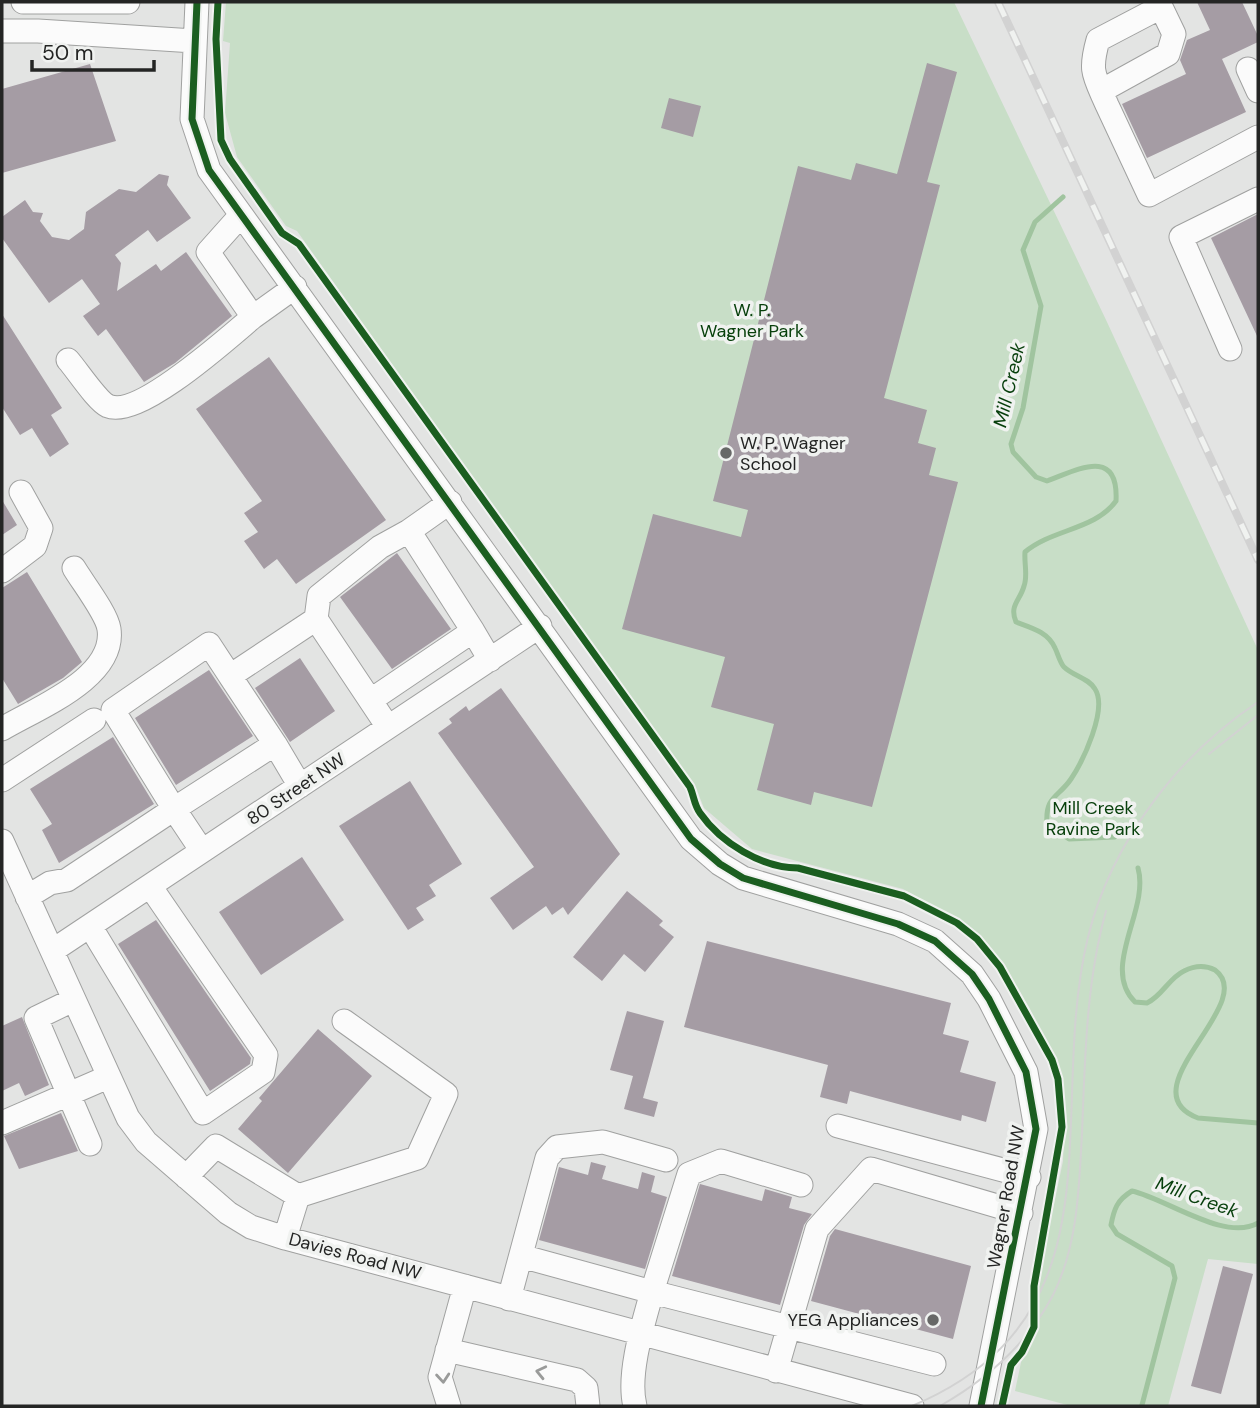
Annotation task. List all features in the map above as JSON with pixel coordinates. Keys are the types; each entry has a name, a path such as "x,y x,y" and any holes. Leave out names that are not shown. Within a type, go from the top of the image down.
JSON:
{"street":[{"path":"128,2 23,2 13,31 194,41"},
{"name":"Wagner Road NW","path":"197,2 192,102 196,137 209,170 540,626 682,828 709,856 730,871 770,889 918,932 954,956 972,975 1003,1025 1026,1072 1036,1129 981,1406"},
{"path":"1248,69 1258,91"},
{"path":"1101,91 1149,195 1258,137"},
{"path":"1230,349 1181,237 1258,199"},
{"path":"241,215 208,252 253,317"},
{"path":"68,360 106,405 120,408 146,398 295,287"},
{"path":"2,571 35,546 41,528 22,492"},
{"path":"388,727 316,619 319,596 380,547 409,531 450,502"},
{"path":"409,531 490,660"},
{"path":"2,729 90,677 109,651 109,626 74,568"},
{"path":"230,676 316,619"},
{"name":"80 Street NW","path":"52,951 540,626"},
{"path":"371,700 473,631"},
{"path":"202,851 113,710 209,644 300,786"},
{"path":"2,780 94,720"},
{"path":"27,897 50,883 67,880 275,744"},
{"name":"Davies Road NW","path":"2,841 107,1077 135,1129 186,1177 240,1221 285,1238 912,1406"},
{"path":"90,926 203,1113 263,1072 266,1055 150,886"},
{"path":"73,1000 36,1018 90,1144"},
{"path":"186,1177 216,1146 298,1196 417,1158 446,1094 344,1021"},
{"path":"2,1123 107,1077"},
{"path":"838,1126 1028,1177"},
{"path":"509,1299 547,1158 557,1147 603,1142 666,1160"},
{"path":"635,1406 632,1392 639,1335 689,1174 721,1161 801,1185"},
{"path":"962,1196 970,1161"},
{"path":"776,1371 817,1229 871,1169 1021,1213"},
{"path":"285,1238 298,1196"},
{"path":"521,1256 934,1364"},
{"path":"449,1406 440,1377 465,1286"},
{"path":"447,1350 577,1380 586,1388 588,1406"}],"green space":[{"name":"W. P. Wagner Park","path":"226,2 954,2 1107,322 1258,650 1258,1264 1208,1259 1168,1406 1071,1406 1015,1391 1063,1161 1065,1104 1056,1064 1029,1007 989,947 953,917 903,889 752,849 704,808 698,793 297,231 286,226 237,157 225,113 230,43 223,41"}],"building":[{"path":"1197,2 1242,2 1258,36 1258,42 1222,59 1246,112 1147,158 1122,104 1186,74 1180,60 1187,40 1210,30"},
{"path":"927,63 957,72 927,182 940,185 884,398 927,410 918,443 936,448 929,475 958,482 872,807 814,792 811,805 757,790 774,724 711,707 725,657 622,629 653,514 741,537 748,510 713,501 798,166 851,180 856,163 897,174"},
{"path":"90,64 116,141 2,173 2,89"},
{"path":"669,98 701,106 693,137 661,128"},
{"path":"159,174 169,176 167,185 191,218 157,242 148,230 115,255 121,263 117,291 156,264 161,271 186,252 232,316 175,363 144,382 106,329 98,336 83,316 100,304 82,279 49,303 2,238 2,217 25,200 33,212 43,213 40,221 52,237 69,240 84,229 86,212 119,189 136,192"},
{"path":"1258,214 1258,338 1211,238"},
{"path":"2,314 62,408 51,415 69,444 50,457 32,428 20,435 2,407"},
{"path":"269,357 386,520 296,584 277,559 264,569 244,541 258,532 244,513 262,501 196,409"},
{"path":"2,500 17,525 2,535"},
{"path":"397,553 451,629 392,669 340,597"},
{"path":"27,572 82,662 63,678 18,704 2,678 2,588"},
{"path":"300,658 335,711 290,742 255,688"},
{"path":"209,670 253,736 176,785 135,718"},
{"path":"501,688 620,854 568,915 563,907 552,915 546,906 513,930 490,898 534,867 438,733 452,723 449,719 466,706 469,711"},
{"path":"113,737 154,804 59,863 42,830 52,824 30,789"},
{"path":"410,781 462,864 429,885 436,896 416,908 424,920 408,930 339,826"},
{"path":"302,857 344,920 261,975 219,912"},
{"path":"627,891 663,921 659,925 674,937 645,972 624,954 602,981 573,957"},
{"path":"156,920 251,1058 250,1064 210,1091 118,944"},
{"path":"707,941 951,1003 943,1034 969,1041 960,1072 996,1082 986,1122 962,1115 961,1121 850,1091 847,1104 820,1097 828,1065 684,1027"},
{"path":"627,1011 664,1021 643,1098 658,1102 654,1117 624,1109 633,1076 610,1070"},
{"path":"22,1017 49,1085 25,1096 19,1083 2,1091 2,1026"},
{"path":"318,1029 372,1076 288,1173 238,1129 262,1101 259,1098"},
{"path":"61,1113 78,1151 19,1169 4,1136"},
{"path":"591,1162 606,1166 602,1179 638,1189 642,1172 655,1176 651,1192 667,1197 645,1269 539,1240 559,1167 588,1175"},
{"path":"700,1184 762,1201 765,1189 792,1197 789,1208 812,1214 804,1225 780,1305 672,1276"},
{"path":"835,1229 971,1266 953,1339 811,1301 830,1236"},
{"path":"1223,1266 1253,1274 1221,1394 1191,1386"}],"waterway":[{"name":"Mill Creek","path":"1063,197 1035,222 1023,250 1041,306 1023,408 1011,444 1013,452 1036,477 1047,481 1082,468 1103,467 1110,473 1115,484 1116,501 1097,518 1048,538 1025,552 1025,582 1014,616 1016,622 1039,631 1048,638 1064,667 1092,685 1098,698 1096,722 1087,748 1071,779 1050,802 1047,824 1069,839 1115,837"},
{"name":"Mill Creek","path":"1138,868 1138,902 1122,972 1126,988 1135,1002 1147,1003 1179,974 1196,967 1215,970 1224,985 1221,1003 1183,1068 1176,1088 1180,1105 1198,1118 1258,1123"},
{"name":"Mill Creek","path":"1142,1405 1175,1278 1172,1266 1117,1234 1111,1225 1117,1205 1132,1191 1213,1223 1229,1227 1245,1227 1258,1223"}],"tram line":[{"path":"912,1406 980,1367 1025,1319 1051,1264 1065,1204 1077,1004 1088,937 1099,902 1131,835 1175,775 1229,723 1258,702"},
{"path":"1209,754 1258,715"},
{"path":"940,1406 989,1372 1031,1329 1053,1295 1068,1256 1076,1216 1080,1174 1090,993 1106,911"}],"railway":[{"path":"998,2 1258,560"}],"cycle path":[{"path":"197,2 192,119 209,170 691,839 720,864 743,878 898,924 935,941 972,974 989,999 1026,1072 1036,1129 981,1406"},
{"path":"218,2 216,39 221,140 230,159 282,233 299,244 690,787 700,813 731,844 757,859 904,896 957,923 977,939 1000,967 1052,1060 1058,1079 1062,1127 1034,1286 1034,1327 1022,1352 1011,1365 1002,1406"}],"place":[{"name":"W. P. Wagner School","path":"726,453"},
{"name":"YEG Appliances","path":"933,1320"}],"park label":[{"name":"Mill Creek Ravine Park","path":"1093,818"}]}
